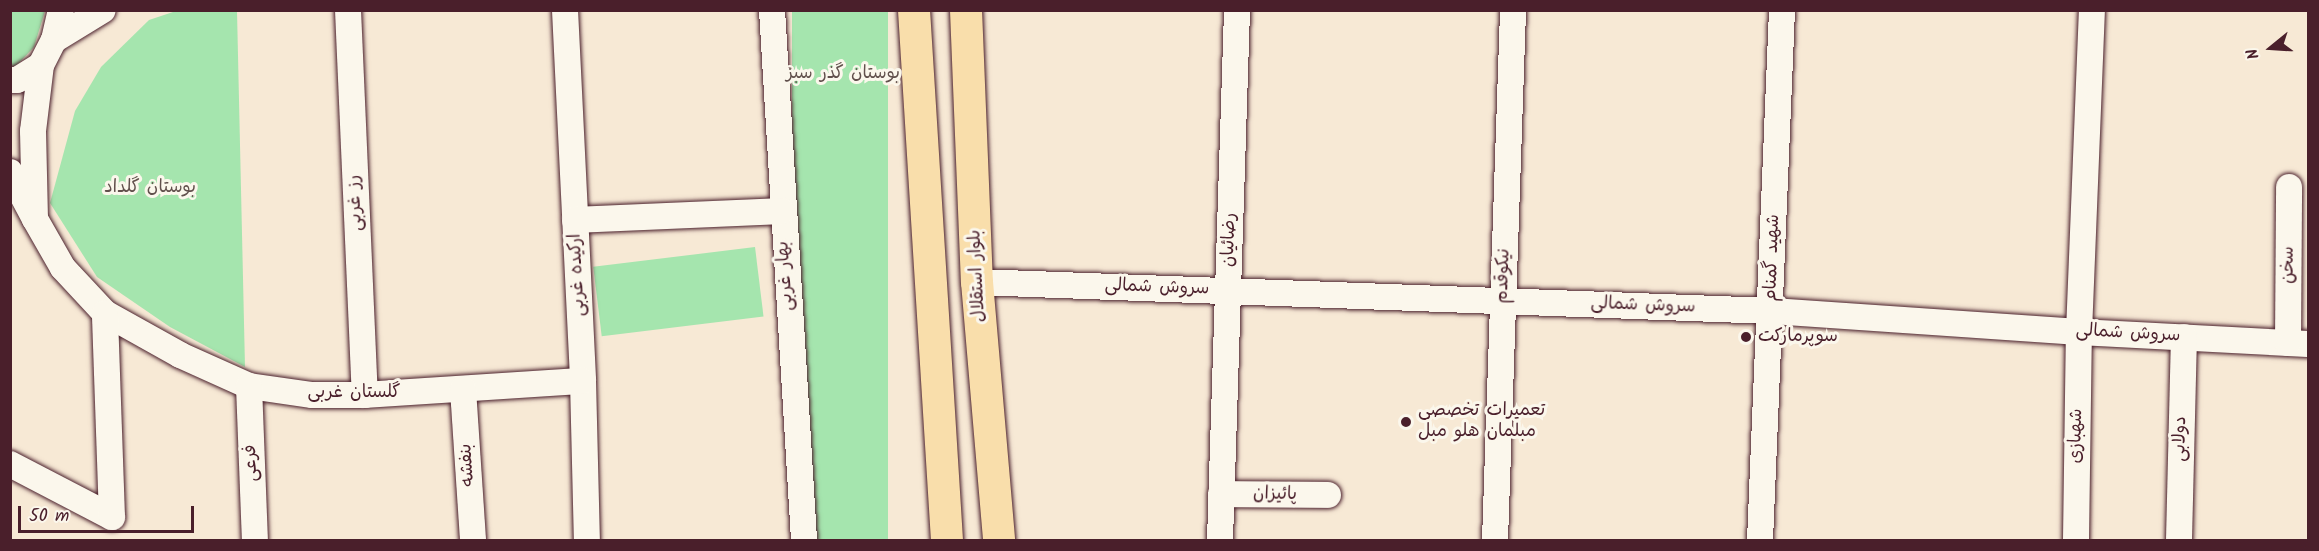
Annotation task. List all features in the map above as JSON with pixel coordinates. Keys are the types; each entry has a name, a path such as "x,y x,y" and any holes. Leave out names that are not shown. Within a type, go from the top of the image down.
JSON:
{"main road":[{"path":"914,10 947,540"},
{"name":"بلوار استقلال","path":"966,10 977,282 999,540"}],"street":[{"path":"34,219 33,131 41,65 54,40 61,10"},
{"path":"54,40 103,10"},
{"name":"رز غربی","path":"348,10 365,395"},
{"name":"ارکیده غربی","path":"565,10 583,381 587,540"},
{"name":"بهار غربی","path":"772,10 782,211 804,540"},
{"name":"رضائیان","path":"1220,540 1237,10"},
{"name":"نیکوقدم","path":"1495,540 1513,10"},
{"name":"شهید گمنام","path":"1760,540 1772,311 1782,10"},
{"name":"شهبازی","path":"2076,540 2079,332 2092,10"},
{"path":"10,80 16,80 41,65"},
{"name":"گلستان غربی","path":"10,172 63,268 105,313 180,355 249,386 312,395 365,395 583,381"},
{"name":"سخن","path":"2289,186 2298,343"},
{"path":"575,220 782,211"},
{"name":"سروش شمالی","path":"977,282 1772,311 2079,332 2298,343"},
{"path":"10,464 112,517 105,313"},
{"name":"دولابی","path":"2179,540 2184,337"},
{"name":"فرعی","path":"249,386 255,540"},
{"name":"بنفشه","path":"463,389 473,540"},
{"name":"پائیزان","path":"1221,494 1328,495"}],"green space":[{"path":"11,11 45,11 34,47 16,66 11,67"},
{"name":"بوستان گلداد","path":"176,11 237,11 245,367 170,327 97,277 50,203 75,111 101,67 149,20"},
{"name":"بوستان گذر سبز","path":"792,11 888,11 888,540 792,540"},
{"path":"755,247 764,316 602,336 593,267"}],"place":[{"name":"سوپرمارکت","path":"1746,337"},
{"name":"تعمیرات تخصصی مبلمان هلو مبل","path":"1406,422"}]}
